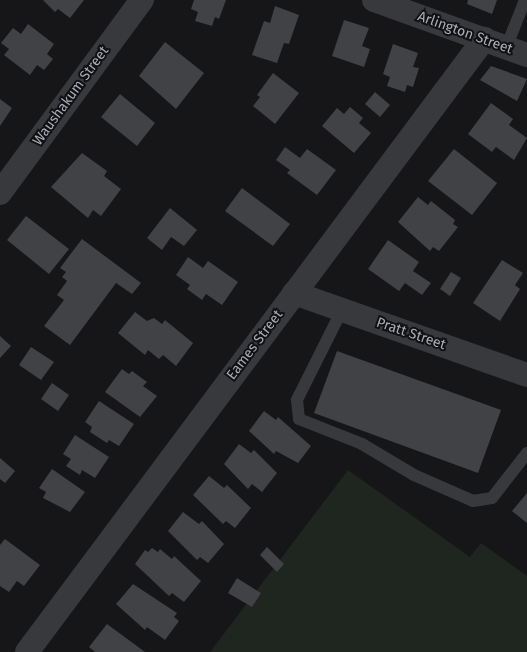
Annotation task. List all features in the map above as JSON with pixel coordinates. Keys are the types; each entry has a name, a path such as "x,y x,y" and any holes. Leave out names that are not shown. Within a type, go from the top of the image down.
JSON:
{"street":[{"name":"Waushakum Street","path":"0,193 142,0"},
{"name":"Arlington Street","path":"374,0 517,51"},
{"name":"Eames Street","path":"27,652 484,39"},
{"name":"Pratt Street","path":"294,293 527,375"}],"lane":[{"path":"517,51 524,0"},
{"path":"342,310 297,400 299,419 362,444 414,475 473,501 492,498 527,453"}],"shaded area":[{"path":"348,470 470,557 481,543 527,576 527,652 210,652"}],"building":[{"path":"43,0 84,0 70,18 58,9 55,12"},
{"path":"194,0 226,0 219,19 215,17 212,26 195,21 198,12 191,9"},
{"path":"468,0 497,0 492,14 467,4"},
{"path":"275,6 299,15 289,44 284,43 277,63 252,55 264,21 270,23"},
{"path":"344,20 369,28 362,46 370,49 364,67 332,56"},
{"path":"28,24 54,44 47,54 53,59 44,70 37,65 30,75 4,55 9,49 1,43 13,28 21,34"},
{"path":"165,42 204,73 176,109 139,76"},
{"path":"393,44 418,53 413,67 419,68 413,87 407,85 405,92 387,86 390,77 383,74"},
{"path":"491,66 527,79 517,101 480,80"},
{"path":"273,73 299,93 275,124 253,106 260,97 257,95"},
{"path":"375,92 390,105 380,117 365,104"},
{"path":"120,94 155,123 137,146 101,117"},
{"path":"0,99 12,108 0,126"},
{"path":"491,103 513,119 509,125 527,138 514,160 496,147 492,152 468,134"},
{"path":"350,107 363,118 359,123 371,133 354,153 322,126 337,108 344,114"},
{"path":"285,147 300,158 307,149 336,170 317,195 287,173 290,170 276,160"},
{"path":"454,149 497,183 472,215 428,181"},
{"path":"82,153 107,171 104,176 121,189 101,216 93,210 88,218 51,187"},
{"path":"242,188 290,224 273,246 225,211"},
{"path":"418,197 428,205 431,201 455,220 453,224 458,227 439,251 433,247 430,251 398,222"},
{"path":"170,208 197,230 184,246 171,237 162,250 147,238"},
{"path":"26,216 69,249 49,274 7,240"},
{"path":"82,239 141,283 132,294 116,283 70,345 44,326 64,300 57,295 67,281 62,277 66,272 60,268"},
{"path":"388,240 419,262 413,271 431,283 422,295 405,283 399,291 368,269"},
{"path":"188,257 203,268 208,261 238,282 222,305 206,294 202,300 187,289 190,285 176,275"},
{"path":"502,260 523,273 515,285 520,289 500,321 473,303"},
{"path":"451,272 461,278 450,296 440,289"},
{"path":"135,312 147,321 154,318 162,324 165,320 193,343 176,366 163,355 159,359 148,350 145,355 118,333"},
{"path":"0,336 11,346 0,358"},
{"path":"31,347 54,362 41,380 19,365"},
{"path":"337,351 501,410 478,473 314,413"},
{"path":"122,369 129,374 132,371 147,382 143,386 157,396 140,417 105,392"},
{"path":"52,383 69,395 58,411 41,399"},
{"path":"99,401 134,424 119,446 109,440 107,443 90,432 92,427 85,422"},
{"path":"264,411 276,420 278,417 311,446 298,463 276,451 274,454 249,431"},
{"path":"75,435 109,457 95,478 82,470 80,475 66,466 71,459 63,454"},
{"path":"239,444 251,453 254,450 277,473 262,492 252,484 248,489 224,464"},
{"path":"0,458 15,471 5,483 0,479"},
{"path":"52,469 85,492 70,512 43,498 46,492 39,488"},
{"path":"209,476 224,488 227,485 251,508 235,528 226,521 223,524 193,495"},
{"path":"527,493 527,523 512,511"},
{"path":"183,512 199,524 202,521 224,544 208,563 200,557 197,560 168,531"},
{"path":"5,539 40,565 24,586 17,581 9,592 0,586 0,545"},
{"path":"267,547 284,564 277,572 260,555"},
{"path":"152,548 158,552 160,549 172,559 174,556 201,581 184,602 172,593 169,596 135,564 145,550 148,552"},
{"path":"237,578 261,593 252,607 228,593"},
{"path":"133,584 177,613 174,617 179,621 165,640 147,627 145,630 116,604"},
{"path":"107,624 145,652 95,652 89,647"}]}
